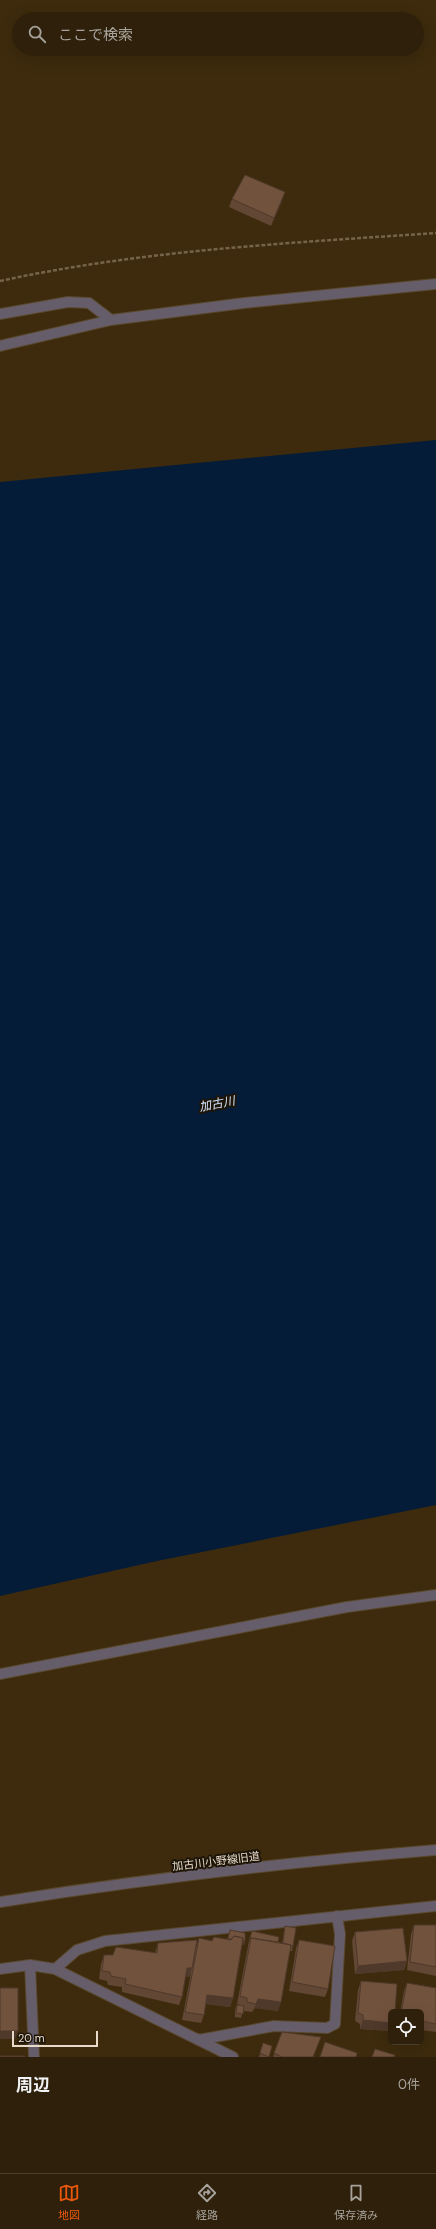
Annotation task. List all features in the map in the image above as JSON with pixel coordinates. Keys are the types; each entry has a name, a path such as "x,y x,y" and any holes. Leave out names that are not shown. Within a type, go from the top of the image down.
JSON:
{"street":[{"path":"0,346 111,320 244,303 436,284"},
{"path":"0,314 75,302 89,304 111,320"},
{"path":"0,1674 347,1607 436,1595"},
{"name":"加古川小野線旧道","path":"0,1902 66,1892 348,1857 436,1850"},
{"path":"55,1969 77,1950 105,1941 436,1906"},
{"path":"198,2040 254,2028 274,2026 327,2028 335,2024 340,1934 337,1916"},
{"path":"30,1965 34,2057"},
{"path":"0,1969 30,1965 55,1969 233,2057"}],"path":[{"path":"0,281 34,274 216,248 436,233"}],"water":[{"name":"加古川","path":"436,440 436,1505 157,1561 0,1596 0,482"}],"building":[{"path":"245,175 285,192 274,218 232,199"},
{"path":"414,1925 436,1925 436,1967 410,1962"},
{"path":"285,1926 296,1928 293,1946 283,1943"},
{"path":"403,1928 407,1961 358,1966 355,1932"},
{"path":"230,1930 245,1933 245,1941 242,1940 243,1938 234,1936 231,1939 228,1939"},
{"path":"252,1931 279,1937 278,1942 251,1938 249,1941"},
{"path":"234,1936 243,1938 233,1998 207,1995 204,2015 185,2012 199,1938 212,1941 214,1937 231,1940"},
{"path":"251,1938 291,1945 281,2002 258,1999 256,2004 247,2002 247,1998 240,1996"},
{"path":"197,1940 192,1968 187,1968 182,1997 125,1984 126,1979 111,1976 110,1972 102,1971 104,1955 113,1955 116,1947 157,1953 158,1943"},
{"path":"299,1940 335,1946 328,1989 292,1982"},
{"path":"361,1981 397,1984 395,2009 388,2009 388,2023 363,2020 363,2015 358,2013"},
{"path":"407,1983 436,1988 436,2024 424,2022 424,2009 402,2009"},
{"path":"0,1988 18,1988 18,2031 0,2031"},
{"path":"237,2005 244,2006 243,2014 236,2013"},
{"path":"282,2032 321,2037 313,2057 282,2057 274,2053"},
{"path":"325,2042 357,2053 356,2057 320,2057"},
{"path":"263,2043 272,2046 269,2057 260,2053"},
{"path":"375,2049 395,2055 394,2057 372,2057"},
{"path":"25,2056 25,2057 0,2057"}]}
